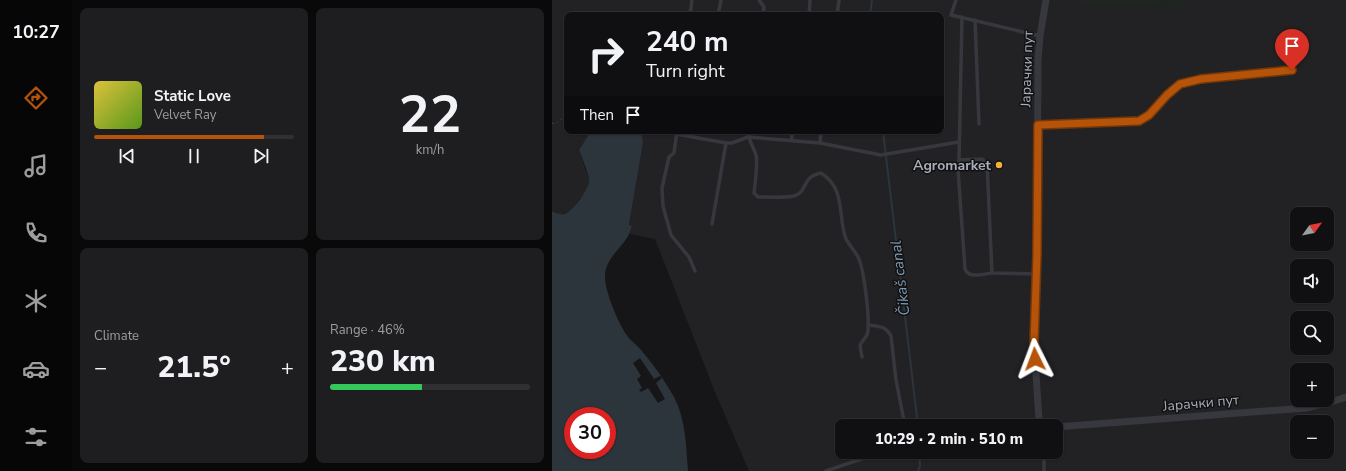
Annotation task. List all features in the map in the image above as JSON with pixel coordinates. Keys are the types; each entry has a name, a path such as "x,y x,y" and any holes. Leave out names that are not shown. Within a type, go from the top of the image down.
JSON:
{"street":[{"name":"Јарачки пут","path":"1039,419 1034,343 1040,36 1046,0"},
{"name":"Јарачки пут","path":"1063,426 1306,408 1346,397"}],"lane":[{"path":"690,12 692,0"},
{"path":"719,12 721,0"},
{"path":"759,0 764,7 763,12"},
{"path":"808,12 810,0"},
{"path":"837,12 839,0"},
{"path":"956,0 951,15 1040,36"},
{"path":"962,17 958,169 967,273 971,275 992,273 1036,274"},
{"path":"975,20 979,124"},
{"path":"1038,125 1139,121 1149,115 1167,95 1180,84 1201,79 1292,70"},
{"path":"677,134 674,153 669,157 662,188 663,206 671,236 689,257 695,271"},
{"path":"682,134 726,143 732,143 748,137 820,143 881,155 959,142"},
{"path":"748,134 748,137 756,156 754,193 758,197 794,196 802,190 808,178 814,174 821,173 830,178 837,192 845,237 859,258 867,299 868,325 867,334 860,345 862,357"},
{"path":"791,140 792,134"},
{"path":"820,143 821,134"},
{"path":"712,224 726,143"},
{"path":"959,160 982,159 987,163 992,273"},
{"path":"868,325 883,327 889,330 892,336 896,380 904,419"},
{"path":"826,471 861,459"},
{"path":"1044,459 1044,471"}],"path":[{"path":"552,123 555,124 564,117"}],"shaded area":[{"path":"552,0 1346,0 1346,471 749,471 715,392 655,239 630,234 632,226 629,226 643,143 638,134 944,134 944,12 564,12 564,134 589,134 579,150 589,180 587,190 572,210 563,214 558,214 552,211"},
{"path":"1079,0 1187,0 1186,8 1079,3"},
{"path":"589,134 639,134 642,136 643,143 629,225 632,226 630,233 606,268 605,281 613,307 624,332 639,348 663,379 678,406 685,433 688,471 552,471 552,211 564,214 572,209 580,200 586,189 589,180 579,150"}],"pier":[{"path":"640,358 654,379 660,376 662,378 656,383 665,399 658,403 648,388 641,392 639,390 642,388 637,379 641,376 633,363"}],"waterway":[{"name":"Čikaš canal","path":"870,12 872,0"},
{"name":"Čikaš canal","path":"883,134 917,419"},
{"name":"Čikaš canal","path":"918,471 920,466 920,459"}],"place":[{"name":"Agromarket","path":"999,165"}],"route":[{"path":"1035,359 1034,343 1037,254 1038,125 1139,121 1149,115 1167,95 1180,84 1201,79 1292,70"}]}
